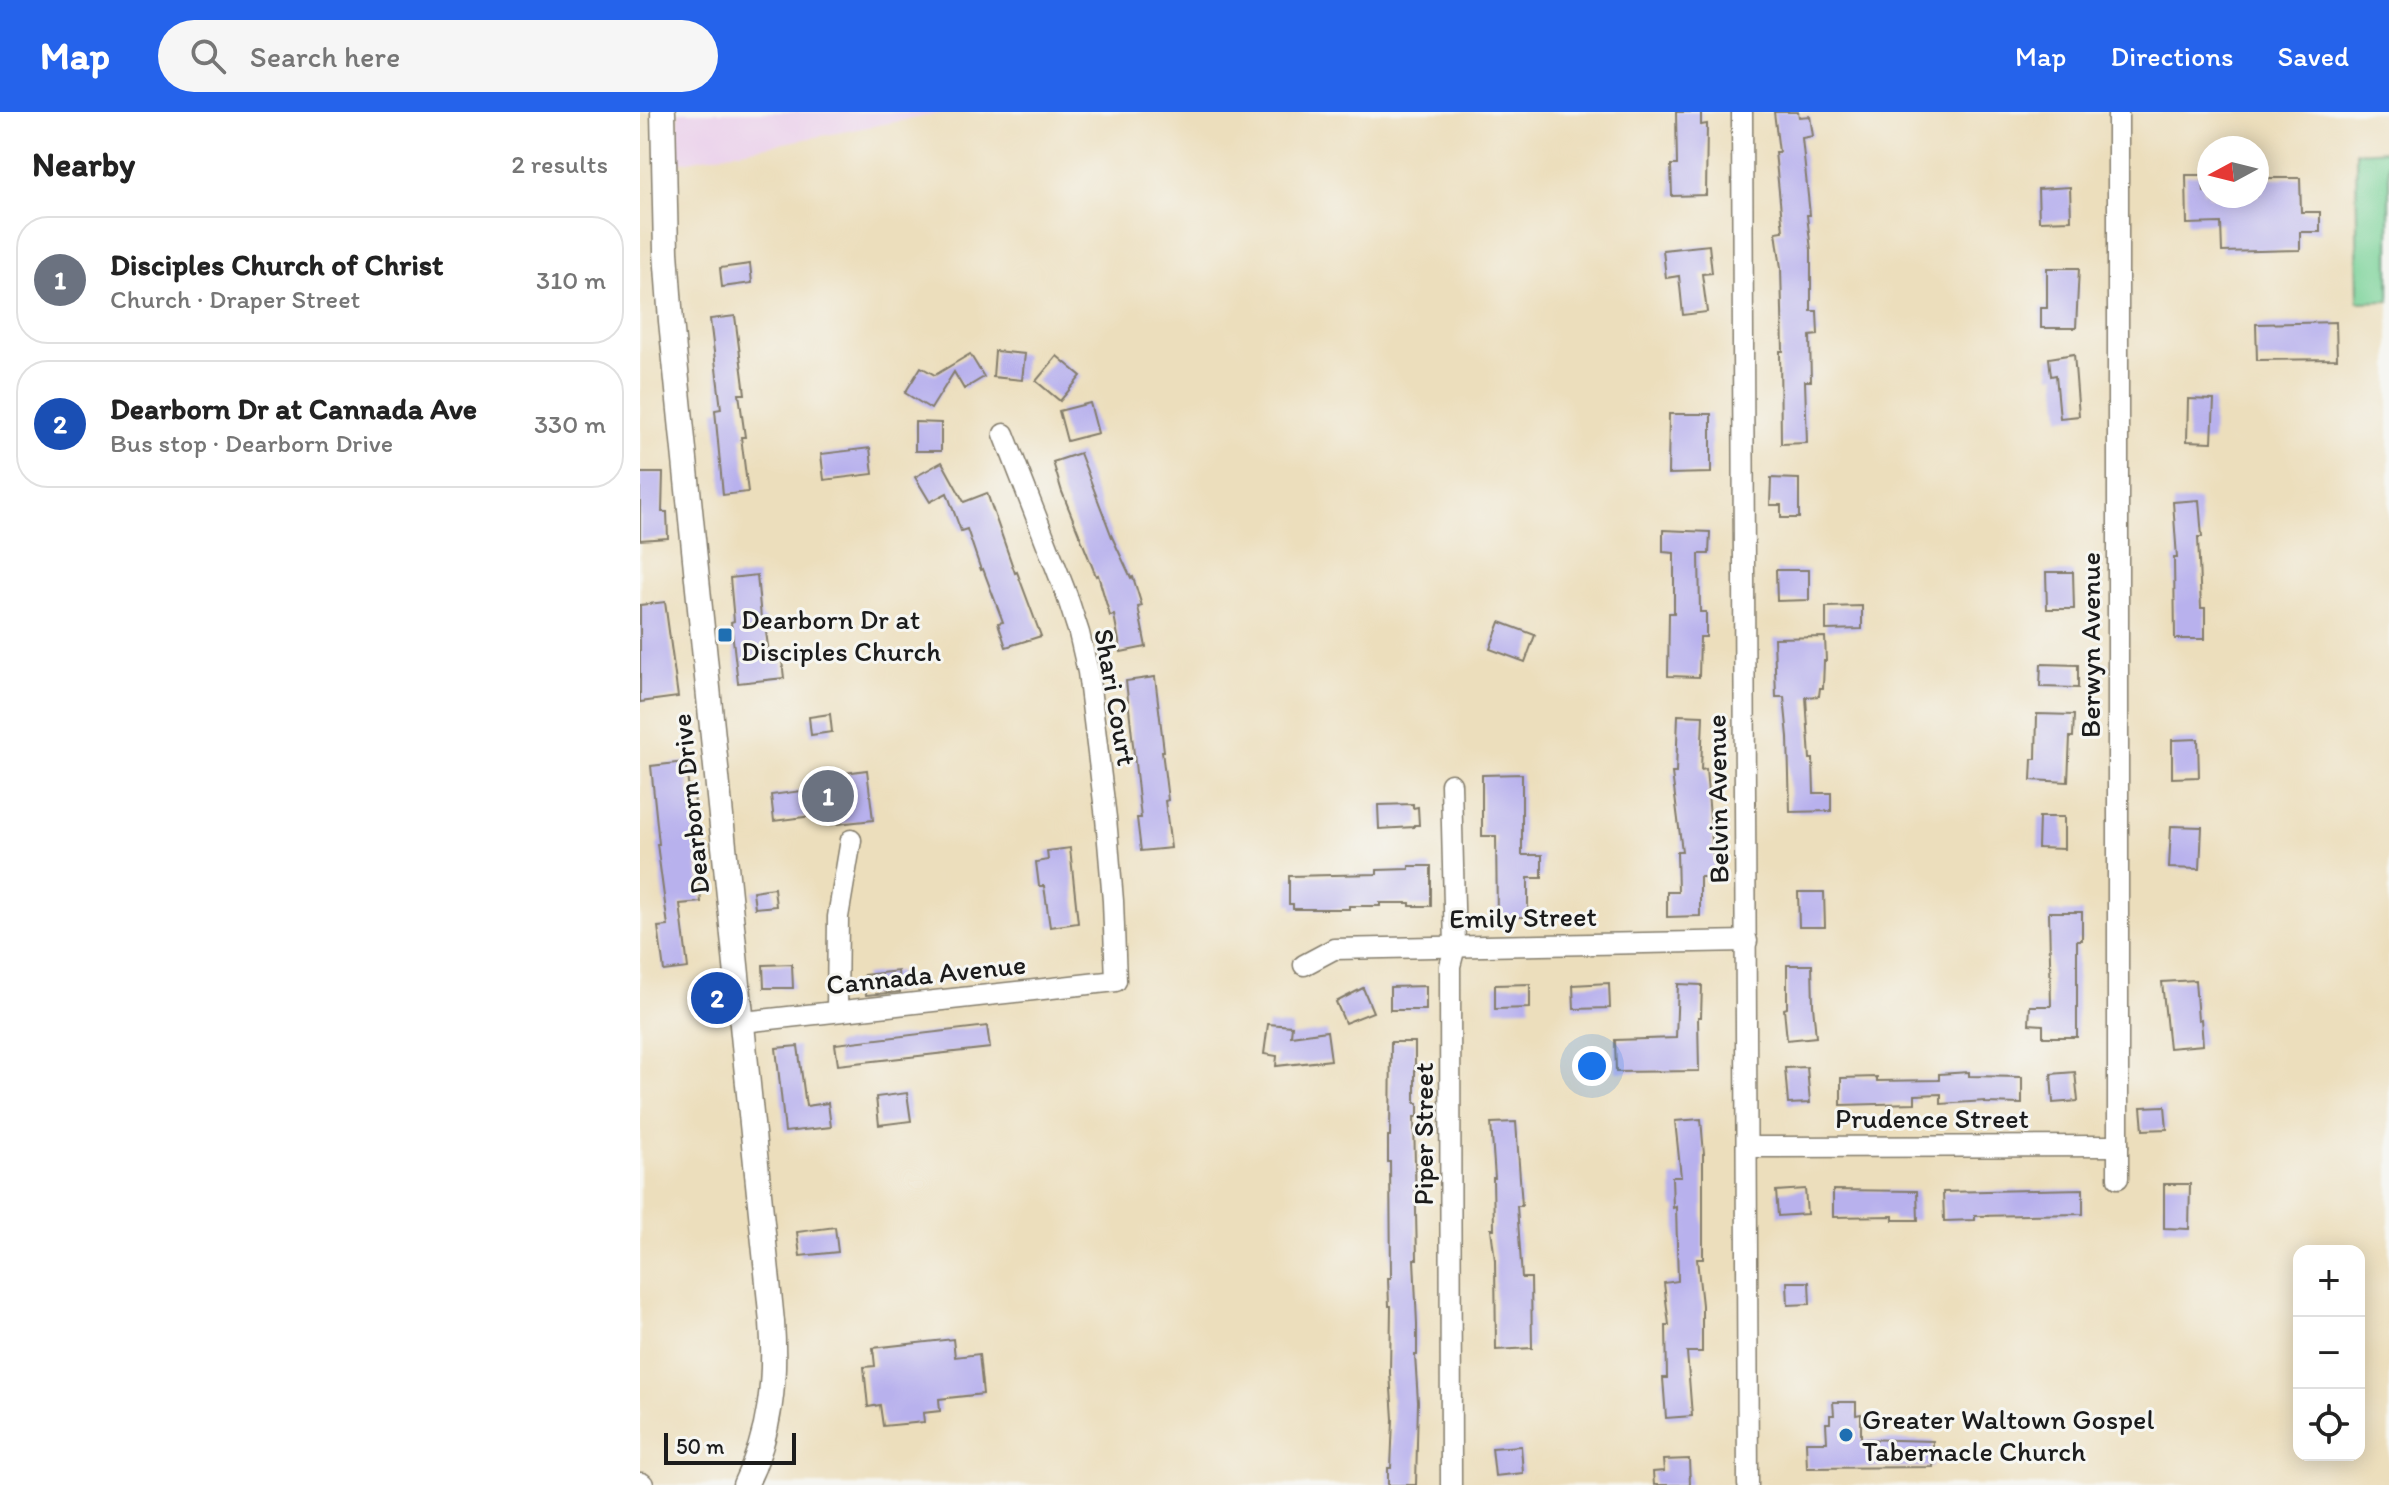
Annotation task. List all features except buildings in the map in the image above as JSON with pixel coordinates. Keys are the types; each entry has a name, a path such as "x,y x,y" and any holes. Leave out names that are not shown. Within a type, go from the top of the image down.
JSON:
{"street":[{"name":"Dearborn Drive","path":"663,112 671,321 770,1286 774,1379 764,1437 745,1485"},
{"name":"Belvin Avenue","path":"1742,112 1748,1485"},
{"name":"Berwyn Avenue","path":"2118,112 2118,1178"},
{"name":"Shari Court","path":"1004,434 1067,596 1088,672 1106,818 1116,981"},
{"name":"Piper Street","path":"1451,784 1455,947 1450,966 1451,1485"},
{"path":"837,1011 838,917 851,840"},
{"name":"Emily Street","path":"1304,965 1334,949 1747,941"},
{"name":"Cannada Avenue","path":"743,1022 1116,981"},
{"name":"Prudence Street","path":"1747,1147 2118,1146"}],"shaded area":[{"path":"679,112 948,112 677,163"}],"green space":[{"path":"2389,150 2389,301 2358,302 2356,152"}],"place":[{"name":"Dearborn Dr at Disciples Church","path":"725,635"},
{"name":"Disciples Church of Christ","path":"828,796"},
{"name":"Dearborn Dr at Cannada Ave","path":"717,998"},
{"name":"Greater Waltown Gospel Tabernacle Church","path":"1846,1435"}]}
